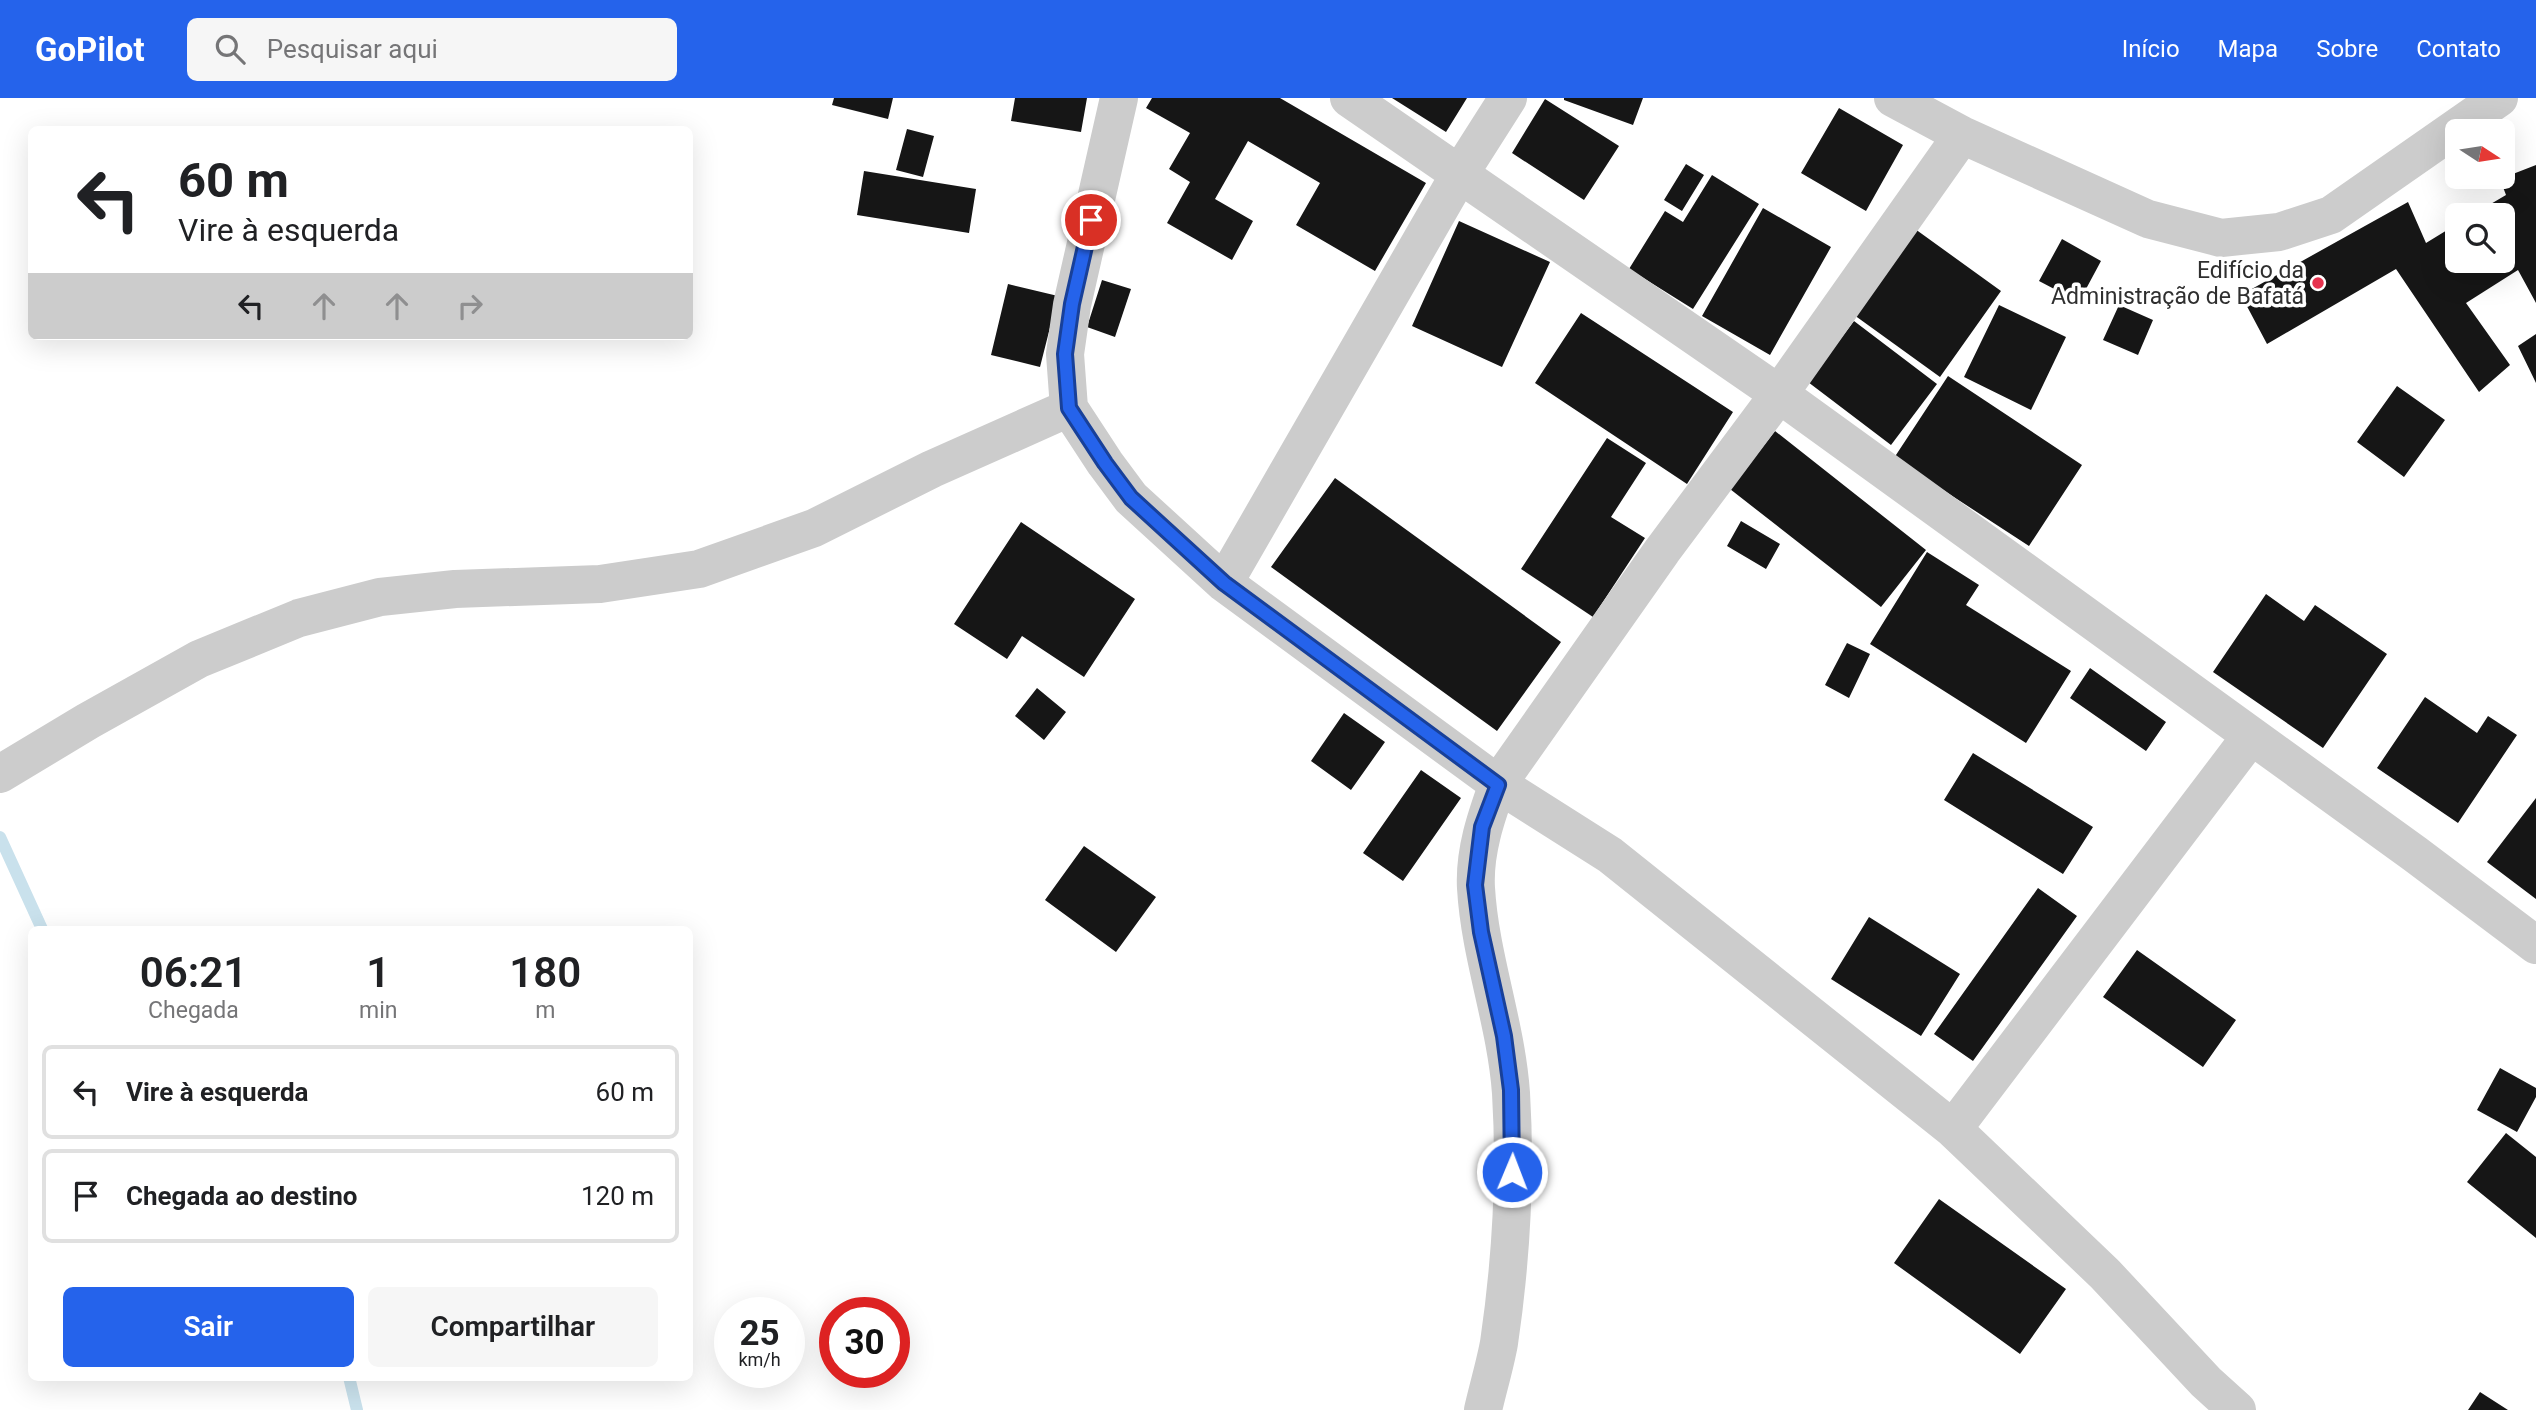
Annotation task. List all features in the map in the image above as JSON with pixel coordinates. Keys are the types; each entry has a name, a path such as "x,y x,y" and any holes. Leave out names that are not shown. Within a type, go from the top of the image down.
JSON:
{"street":[{"path":"1119,98 1072,304 1065,354 1069,408 1131,498 1224,583 1498,785 1610,855 1953,1129 2105,1274 2206,1382 2237,1410"},
{"path":"1349,98 1779,394 2536,945"},
{"path":"1224,583 1459,175 1508,98"},
{"path":"1893,98 1962,135 2148,219 2221,238 2279,232 2331,215 2499,98"},
{"path":"1483,1410 1499,1344 1510,1239 1513,1150 1511,1090 1504,1036 1481,932 1475,885 1482,827 1498,785 1662,551 1779,394 1962,135"},
{"path":"0,774 200,659 299,618 380,597 455,589 600,584 699,569 814,527 932,469 1069,408"},
{"path":"1953,1129 2251,736"}],"building":[{"path":"834,98 893,98 888,119 832,105"},
{"path":"1015,98 1087,98 1081,132 1011,121"},
{"path":"1152,98 1280,98 1426,183 1375,271 1296,225 1320,183 1248,141 1215,199 1253,221 1232,260 1167,223 1190,182 1169,169 1190,133 1146,108"},
{"path":"1392,98 1467,98 1446,132"},
{"path":"1564,98 1643,98 1633,125"},
{"path":"1545,99 1619,146 1584,200 1512,153"},
{"path":"1839,108 1903,145 1866,211 1801,173"},
{"path":"907,129 934,136 923,177 896,170"},
{"path":"1686,164 1704,175 1682,211 1664,200"},
{"name":"Edifício da Administração de Bafatá","path":"2536,165 2536,303 2518,270 2515,272 2515,203 2492,203 2506,195 2504,189 2515,189 2515,173"},
{"path":"864,171 976,189 969,233 857,215"},
{"path":"1712,175 1759,204 1693,309 1629,269 1665,211 1683,222"},
{"name":"Edifício da Administração de Bafatá","path":"2408,202 2426,243 2445,231 2445,273 2513,273 2466,303 2510,365 2479,392 2396,269 2267,344 2241,295"},
{"path":"1763,208 1831,247 1770,355 1702,316"},
{"path":"1459,221 1550,262 1502,367 1412,326"},
{"path":"1904,221 2001,291 1940,377 1843,307"},
{"path":"2062,239 2101,261 2079,302 2039,281"},
{"path":"1102,280 1131,289 1115,337 1087,327"},
{"path":"1008,284 1058,296 1040,367 991,355"},
{"path":"1999,305 2066,337 2031,410 1964,377"},
{"path":"2119,305 2153,320 2138,355 2103,340"},
{"path":"1581,313 1733,412 1687,484 1535,383"},
{"path":"1854,321 1937,384 1891,445 1808,382"},
{"path":"2536,334 2536,383 2518,346"},
{"path":"1948,376 2082,465 2029,546 1894,458"},
{"path":"2397,386 2445,420 2404,477 2357,442"},
{"path":"1775,431 1926,550 1881,607 1730,489"},
{"path":"1607,438 1646,463 1611,517 1645,538 1593,617 1521,569"},
{"path":"1335,478 1561,642 1497,731 1271,567"},
{"path":"1741,521 1780,544 1766,569 1727,546"},
{"path":"1021,522 1135,599 1084,677 1022,636 1007,659 954,624"},
{"path":"1927,552 1979,585 1966,605 2071,671 2026,743 1870,644"},
{"path":"2266,594 2304,621 2315,605 2387,654 2323,748 2213,672"},
{"path":"1847,643 1870,654 1849,698 1825,685"},
{"path":"2090,668 2166,722 2146,751 2070,698"},
{"path":"1037,688 1066,712 1044,740 1015,716"},
{"path":"2425,697 2477,733 2488,716 2517,735 2458,823 2377,768"},
{"path":"1344,713 1385,742 1351,790 1311,761"},
{"path":"1973,753 2093,827 2063,874 1944,800"},
{"path":"1421,770 1461,798 1403,881 1363,853"},
{"path":"2536,798 2536,899 2487,862"},
{"path":"1084,846 1156,897 1116,952 1045,900"},
{"path":"2038,888 2077,916 1973,1061 1934,1034"},
{"path":"1869,917 1960,974 1921,1036 1831,979"},
{"path":"2137,950 2236,1020 2203,1067 2103,997"},
{"path":"2500,1068 2536,1088 2536,1097 2517,1132 2477,1110"},
{"path":"2506,1133 2536,1157 2536,1238 2467,1182"},
{"path":"1939,1199 2066,1289 2020,1354 1894,1263"},
{"path":"2480,1392 2508,1410 2468,1410"}],"waterway":[{"path":"0,837 41,926"},
{"path":"350,1381 357,1410"}],"place":[{"name":"Edifício da Administração de Bafatá","path":"2318,283"}],"route":[{"path":"1091,220 1072,304 1065,354 1069,408 1105,463 1131,498 1224,583 1498,785 1482,827 1475,885 1481,932 1504,1036 1511,1090 1512,1172"}]}
